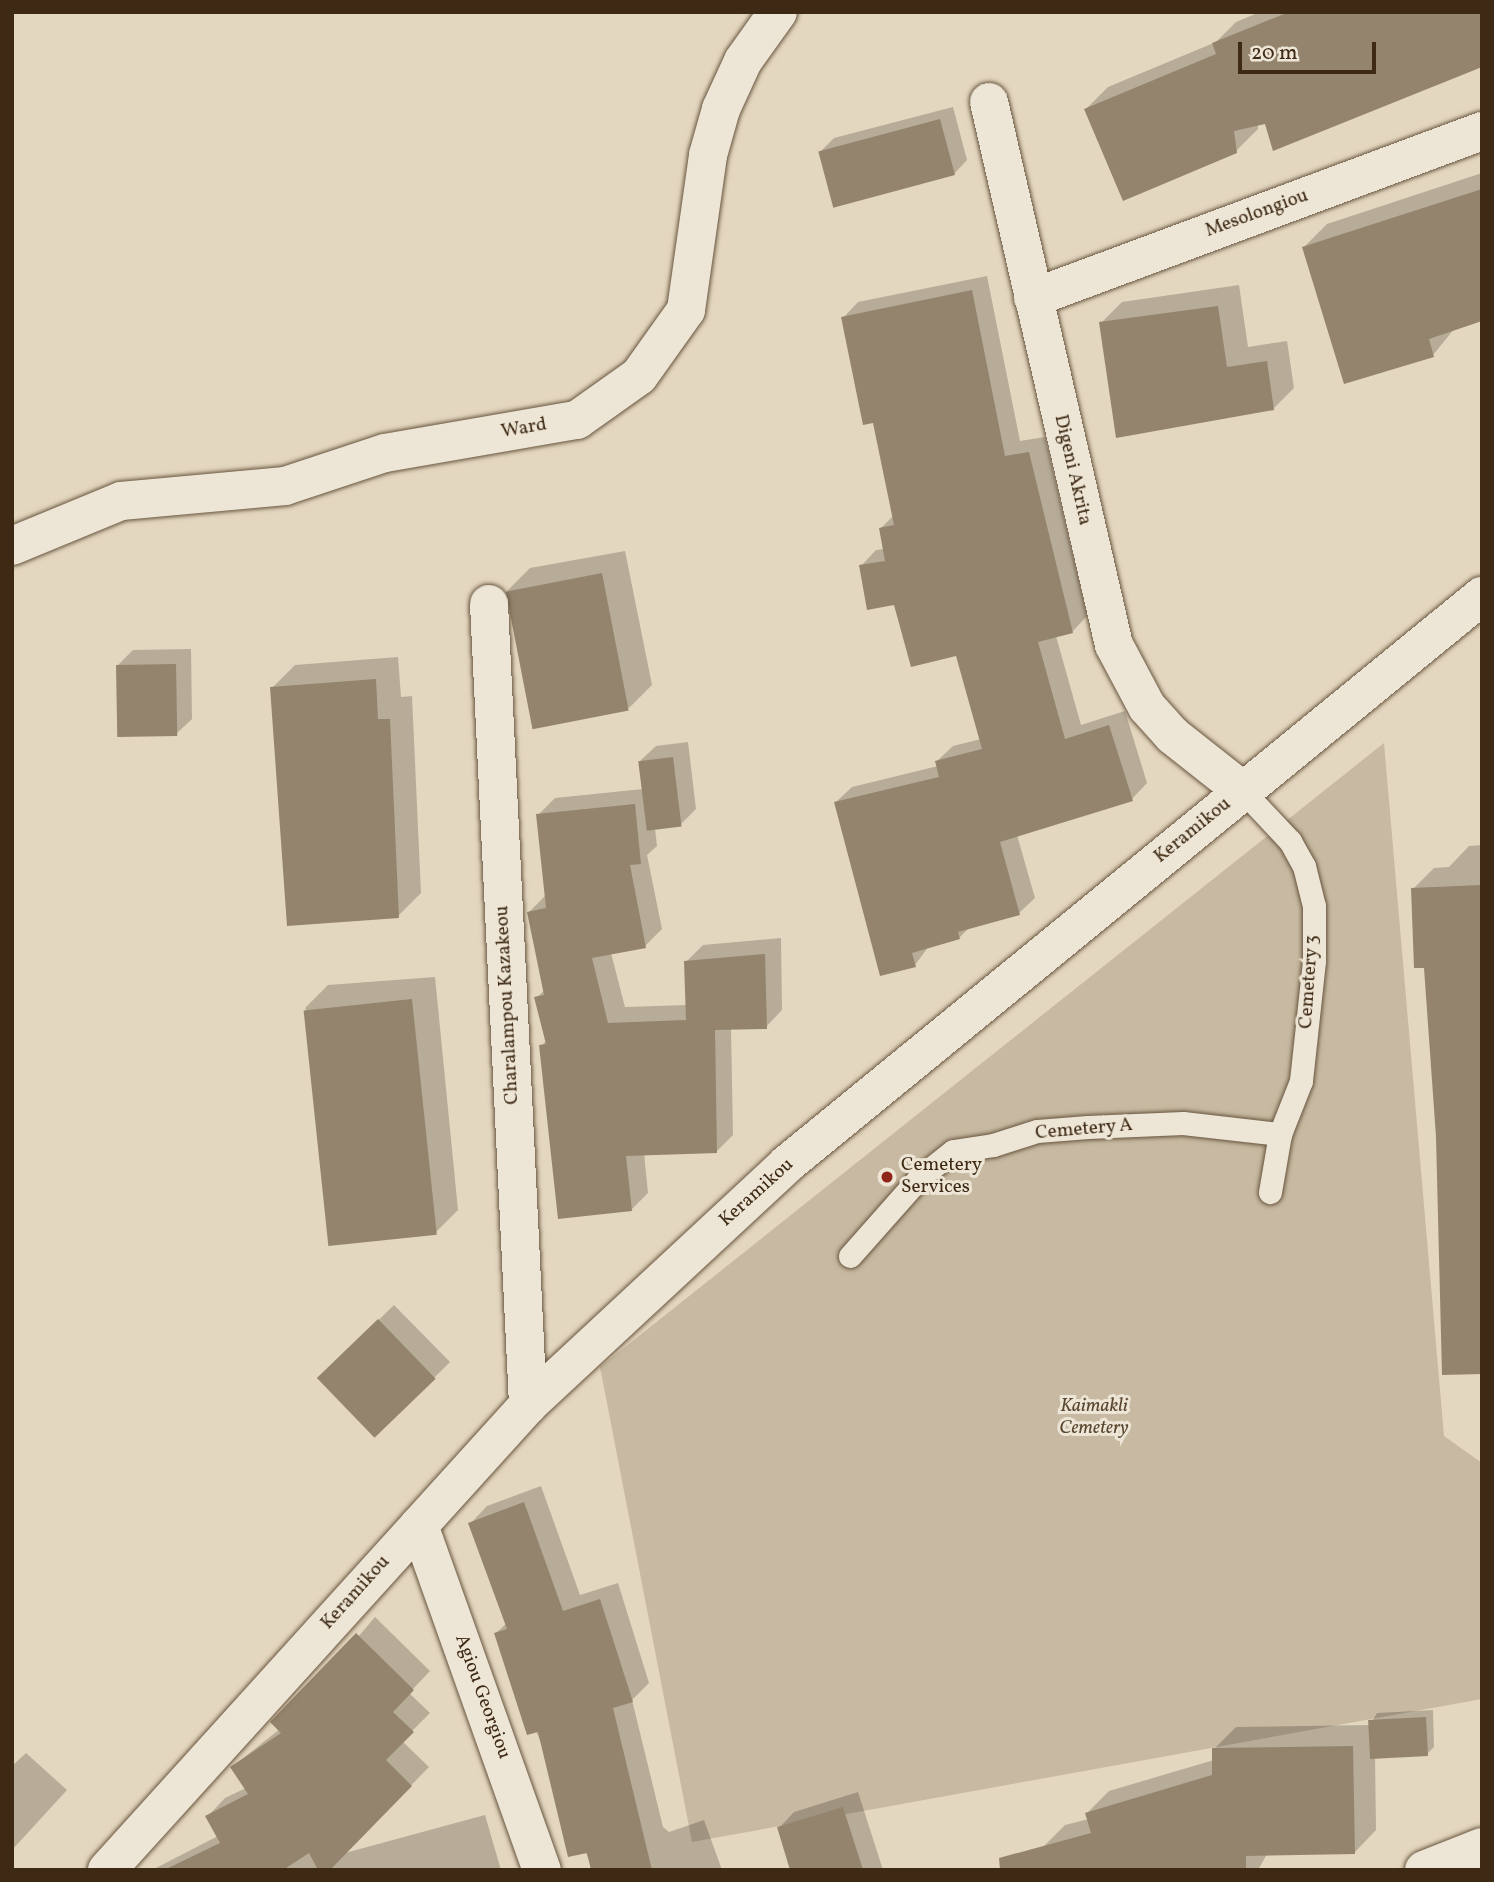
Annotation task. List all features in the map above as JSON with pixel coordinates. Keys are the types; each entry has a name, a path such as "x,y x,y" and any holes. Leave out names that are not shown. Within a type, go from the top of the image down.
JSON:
{"street":[{"name":"Ward","path":"12,546 121,501 285,486 385,453 577,420 639,376 686,310 708,155 721,109 743,61 778,12"},
{"name":"Digeni Akrita","path":"989,102 1114,645 1128,677 1155,716 1243,790"},
{"name":"Mesolongiou","path":"1033,298 1482,131"},
{"name":"Keramikou","path":"107,1870 527,1405 787,1164 1482,596"},
{"name":"Charalampou Kazakeou","path":"489,604 527,1405"},
{"name":"Agiou Georgiou","path":"419,1525 542,1870"},
{"path":"1424,1870 1482,1847"}],"lane":[{"name":"Cemetery 3","path":"1243,790 1290,841 1304,866 1314,906 1314,961 1301,1081 1280,1134 1270,1192"},
{"name":"Cemetery A","path":"850,1256 919,1178 953,1152 993,1145 1037,1131 1088,1127 1183,1123 1280,1134"}],"green space":[{"name":"Kaimakli Cemetery","path":"1384,743 1444,1436 1482,1463 1482,1699 692,1842 600,1367"}],"building":[{"path":"1289,12 1482,12 1482,67 1273,151 1265,124 1234,131 1237,153 1123,201 1084,109 1216,54 1212,43"},
{"path":"940,119 955,175 833,208 818,152"},
{"path":"1482,189 1482,321 1429,339 1434,357 1344,384 1302,247"},
{"path":"972,290 1005,456 1029,452 1073,633 1038,642 1065,739 1109,725 1133,801 1000,842 1020,915 958,932 960,939 912,953 916,967 880,976 834,802 939,777 935,761 982,749 956,656 911,667 894,605 867,610 859,565 885,561 879,528 894,525 873,423 863,425 841,317"},
{"path":"1218,306 1227,367 1267,361 1274,410 1116,438 1099,322"},
{"path":"602,573 629,710 533,729 506,592"},
{"path":"176,664 177,736 117,737 116,665"},
{"path":"376,679 378,719 390,719 399,918 287,926 270,687"},
{"path":"673,757 682,826 647,831 638,761"},
{"path":"635,804 641,864 630,865 646,948 592,958 608,1023 686,1020 684,961 765,954 767,1029 715,1030 717,1153 626,1156 632,1211 558,1219 539,1045 546,1044 534,997 544,995 527,912 546,908 536,814"},
{"path":"1482,885 1482,1374 1442,1375 1436,1137 1424,968 1414,968 1411,888"},
{"path":"412,999 437,1235 328,1246 304,1010"},
{"path":"378,1319 436,1379 375,1438 317,1378"},
{"path":"524,1502 563,1611 600,1599 633,1702 613,1708 652,1870 591,1870 587,1853 568,1857 538,1732 527,1735 494,1633 507,1629 468,1523"},
{"path":"356,1633 414,1690 393,1712 414,1732 386,1760 412,1786 330,1870 318,1870 309,1853 283,1870 164,1870 220,1843 205,1816 248,1794 230,1767 281,1733 270,1722"},
{"path":"1426,1717 1428,1756 1370,1759 1368,1720"},
{"path":"1353,1746 1355,1854 1246,1856 1246,1870 1000,1870 999,1858 1091,1833 1085,1813 1212,1775 1212,1748"},
{"path":"843,1807 863,1870 790,1870 777,1827"}],"place":[{"name":"Cemetery Services","path":"887,1177"}]}
